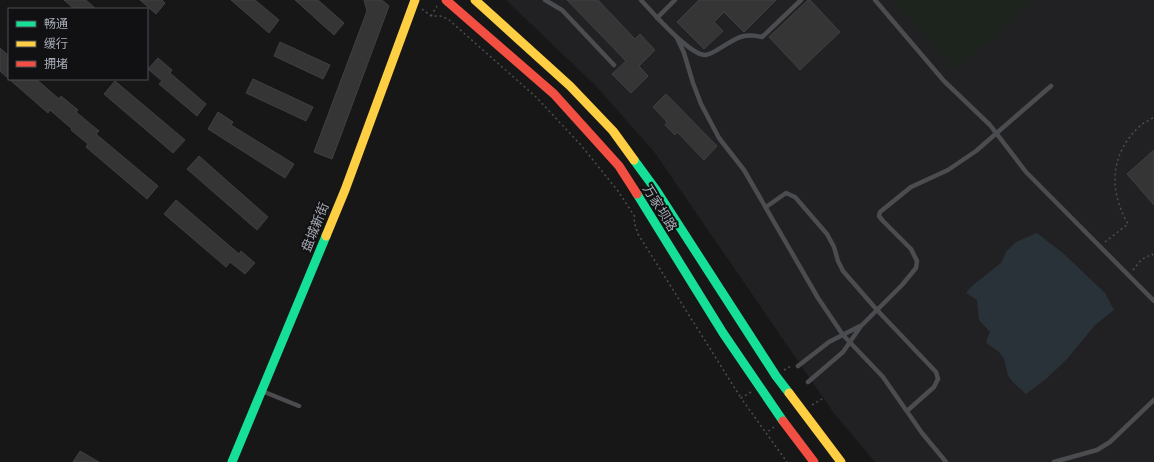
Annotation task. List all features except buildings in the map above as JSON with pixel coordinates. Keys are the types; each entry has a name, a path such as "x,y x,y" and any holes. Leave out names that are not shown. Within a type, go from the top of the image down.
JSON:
{"main road":[{"name":"盘城新街","path":"232,462 345,190 415,0"},
{"name":"万家坝路","path":"446,0 554,94 619,166 723,333 772,407 814,462"},
{"name":"万家坝路","path":"475,0 570,86 613,131 656,190 776,376 840,462"}],"lane":[{"path":"544,0 562,10 614,65"},
{"path":"641,0 677,38 700,54 706,55 740,36 753,35 762,37 801,0"},
{"path":"657,18 675,0"},
{"path":"875,0 944,80 990,125 1026,172 1129,274 1154,301"},
{"path":"677,38 684,52 692,83 719,138 744,170 818,298 843,335 883,377 922,433 946,462"},
{"path":"808,382 843,352 861,326 916,268 917,261 912,249 879,216 880,212 911,187 948,170 976,151 1051,86"},
{"path":"766,207 786,193 796,197 827,234 834,247 843,271 877,310 936,372 938,379 934,387 907,411"},
{"path":"798,366 829,342 861,326"},
{"path":"262,391 299,406"},
{"path":"1054,462 1097,450 1110,442 1154,400"}],"path":[{"path":"437,5 431,16 440,16 448,19 536,98 580,144 618,191 635,216 634,222 638,234 741,398"},
{"path":"1101,246 1111,236 1128,224 1116,197 1114,184 1116,164 1120,153 1127,142 1142,125 1154,117"},
{"path":"1129,274 1141,260 1152,254 1154,256"}],"shaded area":[{"path":"506,0 1154,0 1154,462 875,462 833,412 655,153 596,86"},
{"path":"893,0 1033,0 1005,28 955,69"},
{"path":"1037,233 1064,254 1105,293 1114,310 1095,325 1068,358 1046,379 1026,394 1010,379 1004,358 986,342 990,332 979,320 977,300 966,293 972,286 1001,263 1006,252 1016,242"}],"traffic: fast":[{"path":"634,160 656,190 776,376 789,393"},
{"path":"637,194 723,333 783,421"},
{"path":"232,462 326,236"}],"traffic: slow":[{"path":"326,236 345,190 415,0"},
{"path":"475,0 570,86 613,131 634,160"},
{"path":"789,393 841,462"}],"traffic: jam":[{"path":"446,0 554,94 619,166 637,194"},
{"path":"783,421 814,462"}]}
